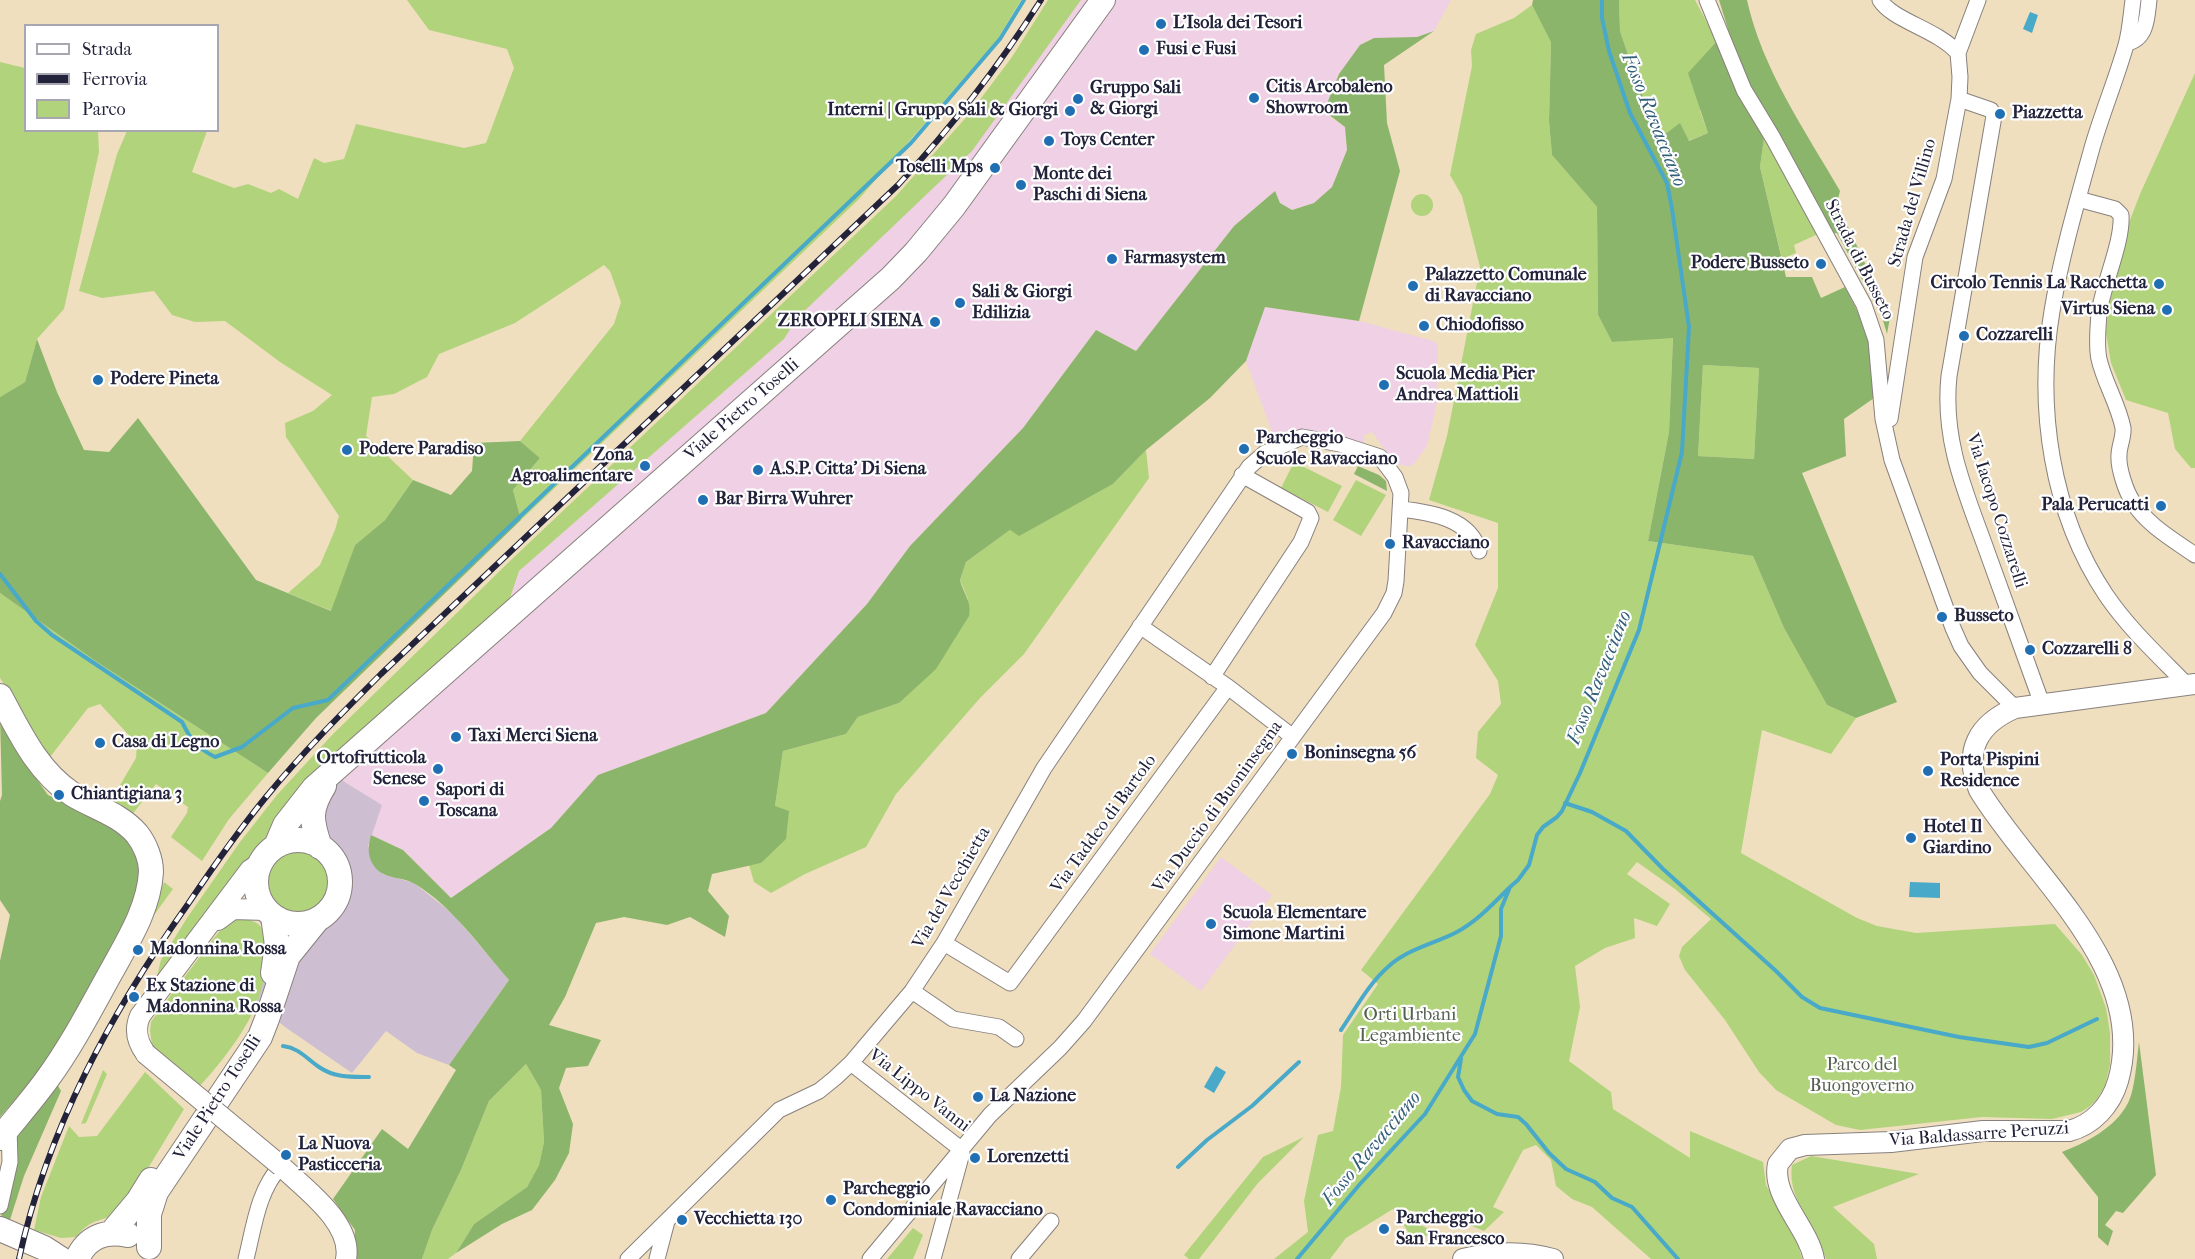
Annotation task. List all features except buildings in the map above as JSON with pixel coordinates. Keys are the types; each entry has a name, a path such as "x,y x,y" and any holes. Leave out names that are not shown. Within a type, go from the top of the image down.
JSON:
{"main road":[{"name":"Viale Pietro Toselli","path":"112,1232 138,1201 199,1101 232,1060 255,1024 270,983 276,957 269,913 260,900 257,885 269,854 285,825 304,798 903,266 954,206 1103,0"},
{"path":"0,696 26,743 49,774 73,794 131,828 144,845 151,868 143,908 124,948 60,1060 42,1087 5,1132"},
{"name":"Viale Pietro Toselli","path":"152,1253 148,1214 156,1192 260,1037 288,956 317,920 326,915 335,903 340,890 339,872 331,856 320,847 313,824 313,809 316,800 331,773"},
{"path":"269,854 288,841 298,840 320,847"},
{"path":"269,913 295,924 317,920"},
{"path":"0,1229 53,1253 81,1253"},
{"name":"Viale Pietro Toselli","path":"81,1253 97,1236 112,1232 130,1235 152,1253"}],"street":[{"name":"Strada di Busseto","path":"1707,0 1744,90 1773,138 1864,305 1873,326 1880,364 1883,418 1890,450 1899,482 1957,638 1980,673 2015,708"},
{"path":"1880,0 1888,9 1942,38 1958,54"},
{"name":"Strada del Villino","path":"1887,434 1915,258 1944,178 1959,99 1958,54 1978,0"},
{"path":"2133,0 2127,43 2098,129 2056,288 2048,351 2048,418 2055,472 2073,532 2101,586 2126,621 2192,685"},
{"path":"2127,43 2137,40 2143,33 2149,0"},
{"name":"Via Iacopo Cozzarelli","path":"1959,99 1991,110 1994,116 1949,376 1947,403 1951,444 1964,487 2042,704"},
{"path":"2078,199 2115,208 2121,216 2102,299 2098,346 2099,360 2122,424 2123,433 2119,457 2128,493 2139,511 2160,530 2195,555"},
{"name":"Via Duccio di Buoninsegna","path":"870,1259 990,1114 1060,1048 1084,1021 1380,620 1390,602 1396,581 1400,487 1385,461 1356,448 1318,438 1302,438 1275,448 1255,460 1242,475"},
{"path":"1212,677 1301,542 1311,518 1308,513 1242,475"},
{"name":"Via del Vecchietta","path":"628,1259 778,1110 819,1091 851,1063 912,991 944,943 1044,768 1242,475"},
{"path":"1400,509 1428,512 1451,520 1467,530 1474,538 1479,551"},
{"path":"1140,626 1228,687 1293,737"},
{"name":"Via Baldassarre Peruzzi","path":"1814,1259 1808,1240 1778,1183 1778,1164 1790,1149 1816,1144 1891,1142 1983,1131 2069,1131 2096,1116 2115,1090 2122,1062 2122,1039 2120,1012 2110,980 2094,948 2073,916 1989,805 1975,780 1973,754 1979,735 1992,720 2015,708 2192,685"},
{"name":"Via Taddeo di Bartolo","path":"944,943 1010,983 1228,687"},
{"path":"269,854 250,870 139,1020 136,1033 146,1054 281,1166 322,1205 340,1227 345,1239 346,1259"},
{"path":"202,937 228,910 242,908 269,913"},
{"path":"912,991 953,1019 999,1027 1016,1039"},
{"name":"Via Lippo Vanni","path":"851,1063 962,1150"},
{"path":"0,1206 10,1162 5,1132"},
{"path":"933,1259 962,1150"},
{"path":"246,1259 265,1189 281,1166"},
{"path":"657,1259 668,1220"},
{"path":"1019,1259 1051,1221"},
{"path":"1463,1259 1523,1252 1553,1259"}],"shaded area":[{"path":"1081,0 1451,0 1434,31 1417,37 1367,40 1332,119 1345,127 1347,150 1332,187 1314,203 1292,210 1280,203 1274,192 1234,226 1136,351 1096,330 1023,428 910,546 867,604 766,713 598,775 551,828 451,898 403,850 371,835 381,805 346,783 326,766 510,598 519,571 784,339 797,318 971,151"},
{"name":"Scuola Media Pier Andrea Mattioli","path":"1265,307 1359,321 1434,341 1438,345 1437,403 1427,446 1411,466 1394,462 1372,432 1363,436 1365,440 1362,444 1276,443 1246,361"},
{"path":"326,766 346,783 382,805 368,846 383,874 414,883 453,914 509,980 449,1065 417,1053 386,1031 352,1073 256,1004 264,978 266,935 244,886 249,858 310,782"},
{"name":"Scuola Elementare Simone Martini","path":"1221,857 1272,895 1201,991 1150,954"}],"green space":[{"path":"407,0 1021,0 997,40 859,199 521,520 513,490 540,458 520,441 614,324 621,302 610,271 604,265 515,323 439,354 427,377 394,394 372,397 366,436 413,480 385,520 355,545 332,611 288,593 320,565 339,516 286,437 285,423 313,411 332,395 280,362 225,321 195,322 172,315 154,291 102,298 79,291 117,154 127,132 207,132 192,172 234,188 248,184 271,193 279,189 298,199 314,158 324,163 344,159 356,124 464,148 486,143 514,68 507,49 429,30"},
{"path":"1048,0 1081,0 972,151 797,318 784,339 519,571 510,598 360,733 310,782 194,928 155,984 161,960 187,918 240,842 277,795 332,735 512,559 896,196 970,113 1012,57"},
{"path":"1533,0 1619,0 1620,31 1660,138 1680,123 1689,141 1708,133 1688,73 1728,29 1719,0 1747,0 1754,26 1774,75 1840,191 1837,203 1890,317 1887,334 1882,317 1837,233 1818,234 1764,138 1760,167 1786,277 1812,277 1821,298 1845,287 1864,324 1872,352 1877,396 1844,419 1846,456 1802,473 1897,702 1856,718 1827,705 1784,628 1753,556 1648,541 1669,432 1673,338 1612,342 1598,315 1597,207 1552,155 1549,121 1551,42 1532,5","holes":["1703,365 1759,368 1754,459 1698,456"]},
{"path":"1619,0 1695,0 1717,41 1700,111 1708,133 1688,141 1660,139 1620,31"},
{"path":"1532,5 1551,41 1549,121 1552,155 1597,207 1598,315 1612,342 1673,337 1669,432 1648,541 1753,556 1784,628 1827,705 1856,718 1831,754 1762,730 1741,853 1857,918 1877,926 1916,933 2055,924 2082,955 2094,975 2106,1008 2110,1033 2110,1064 2105,1086 2097,1099 2081,1112 2052,1119 1982,1117 1860,1130 1836,1125 1776,1090 1759,1072 1725,1020 1685,970 1679,956 1682,947 1711,919 1637,862 1627,874 1670,904 1657,926 1634,918 1635,938 1605,948 1575,966 1580,1007 1569,1061 1611,1092 1613,1109 1690,1158 1690,1131 1763,1162 1766,1185 1797,1240 1802,1259 1651,1259 1592,1207 1572,1199 1556,1186 1551,1160 1536,1145 1523,1150 1493,1207 1504,1212 1484,1231 1460,1221 1440,1223 1415,1211 1405,1210 1396,1213 1393,1209 1346,1238 1330,1259 1274,1259 1308,1232 1304,1201 1318,1135 1333,1131 1341,1087 1343,1035 1378,984 1361,970 1490,794 1498,775 1476,758 1478,732 1501,704 1498,681 1475,645 1498,588 1498,523 1429,500 1447,436 1480,267 1462,196 1450,175 1472,66 1471,50 1476,34 1514,18"},
{"path":"1434,31 1384,65 1387,123 1400,171 1359,321 1265,307 1246,361 1210,398 1146,450 1113,484 1019,536 1010,530 966,562 960,580 968,601 969,616 936,669 899,703 858,717 846,734 783,751 775,806 789,811 786,839 761,863 712,874 708,891 729,916 725,937 690,917 667,925 624,917 596,923 565,997 549,1025 601,1040 588,1066 566,1068 559,1088 573,1124 569,1153 555,1180 532,1210 502,1224 456,1253 474,1224 527,1187 539,1165 544,1142 541,1090 526,1064 489,1101 461,1170 432,1230 422,1259 354,1259 355,1230 333,1199 382,1129 408,1149 456,1070 449,1065 509,980 453,915 428,893 415,884 383,874 374,866 369,855 371,835 403,850 451,898 551,828 598,775 766,713 867,604 910,546 1023,428 1096,330 1136,351 1234,226 1275,191 1280,203 1292,210 1314,203 1332,187 1347,150 1345,127 1324,111 1339,74 1360,45 1374,38 1417,37"},
{"path":"0,62 24,68 24,132 98,132 99,152 64,309 37,339 25,382 0,397"},
{"path":"2195,73 2195,468 2191,468 2175,449 2168,413 2126,400 2111,363 2106,333 2108,311 2124,236 2140,194"},
{"path":"1764,137 1818,234 1794,245 1796,253 1782,259 1760,167"},
{"path":"1422,194 1430,197 1433,205 1430,213 1422,216 1414,213 1411,205 1414,197"},
{"path":"37,339 57,392 84,450 109,452 138,418 256,580 331,611 355,545 385,520 413,480 451,495 472,471 474,443 520,441 540,458 513,490 521,520 316,718 268,773 94,660 0,593 0,397 25,382"},
{"path":"1703,365 1759,368 1754,459 1698,456"},
{"path":"1146,450 1149,478 1024,654 981,697 896,794 866,847 805,874 771,893 754,882 749,865 761,863 775,806 783,751 846,734 858,717 899,703 968,599 960,580 966,562 1010,530 1019,535 1113,484"},
{"path":"1294,462 1342,486 1328,512 1281,488"},
{"path":"1358,466 1379,475 1386,481 1387,491 1354,474"},
{"path":"1356,480 1386,495 1361,536 1333,520"},
{"path":"0,593 94,660 268,773 229,819 202,861 171,837 187,813 188,807 156,784 131,816 110,802 136,758 137,744 100,704 88,708 50,757 0,678"},
{"path":"0,717 30,770 48,795 108,823 133,845 141,870 129,918 47,1062 0,1117 0,961 10,915 0,900 0,801 2,795"},
{"path":"292,848 306,848 318,853 328,863 333,882 328,901 318,911 306,916 292,916 280,911 270,901 265,889 265,875 270,863 280,853"},
{"path":"164,882 173,889 146,926"},
{"path":"236,918 257,923 264,931 265,968 261,992 239,1037 198,1088 153,1051 151,1022 222,928"},
{"path":"2139,1042 2156,1175 2123,1213 2116,1211 2105,1225 2113,1231 2108,1246 2098,1237 2098,1197 2062,1152 2100,1133 2122,1112 2132,1090"},
{"path":"526,1064 541,1090 544,1142 539,1165 527,1187 474,1224 456,1253 448,1259 422,1259 432,1230 461,1170 489,1101"},
{"path":"103,1070 107,1074 86,1123 81,1124"},
{"path":"145,1072 184,1109 122,1211 93,1223 76,1237 61,1238 34,1230 41,1197 69,1126 79,1137 97,1136"},
{"path":"57,1084 61,1091 24,1176 9,1223 0,1221 11,1179 14,1136"},
{"path":"1304,1137 1258,1183 1199,1259 1189,1259 1184,1255 1263,1157"},
{"path":"1811,1156 1919,1174 1833,1207 1874,1244 1877,1259 1826,1259 1798,1202 1791,1175 1792,1165"},
{"path":"1415,1222 1434,1232 1414,1241 1403,1224"},
{"path":"913,1228 923,1235 913,1259 887,1259"}],"water":[{"path":"2030,12 2038,15 2032,33 2023,29"},
{"path":"1910,882 1940,883 1940,898 1909,897"},
{"path":"1216,1066 1226,1072 1214,1093 1204,1087"}],"waterway":[{"path":"0,574 36,621 52,635 182,722 195,743 215,757 242,747 293,708 328,700 911,143 1000,39 1024,0"},
{"name":"Fosso Ravacciano","path":"1297,1259 1360,1184 1425,1114 1475,1034 1501,936 1501,909 1510,887 1529,865 1537,835 1562,811 1639,630 1682,452 1689,327 1667,183 1630,113 1609,51 1602,18 1602,0"},
{"path":"1565,803 1592,812 1626,831 1663,869 1802,997 1820,1008 1959,1037 2029,1047 2047,1043 2097,1019"},
{"path":"1341,1030 1369,988 1396,960 1463,929 1484,913 1509,888"},
{"path":"283,1046 298,1051 331,1073 369,1077"},
{"path":"1461,1059 1458,1077 1472,1101 1497,1114 1518,1117 1566,1169 1595,1182 1612,1198 1632,1207 1678,1259"},
{"path":"1178,1167 1207,1140 1252,1106 1299,1062"}],"railway":[{"path":"19,1259 31,1211 47,1164 65,1118 109,1029 133,986 160,945 226,849 266,797 308,749 381,674 898,185 974,96 1041,0"}],"place":[{"name":"L'Isola dei Tesori","path":"1161,24"},
{"name":"Fusi e Fusi","path":"1144,50"},
{"name":"Citis Arcobaleno Showroom","path":"1254,98"},
{"name":"Gruppo Sali & Giorgi","path":"1078,99"},
{"name":"Interni | Gruppo Sali & Giorgi","path":"1070,111"},
{"name":"Piazzetta","path":"2000,114"},
{"name":"Toys Center","path":"1049,141"},
{"name":"Toselli Mps","path":"995,168"},
{"name":"Monte dei Paschi di Siena","path":"1021,185"},
{"name":"Farmasystem","path":"1112,259"},
{"name":"Podere Busseto","path":"1821,264"},
{"name":"Circolo Tennis La Racchetta","path":"2159,284"},
{"name":"Palazzetto Comunale di Ravacciano","path":"1413,286"},
{"name":"Sali & Giorgi Edilizia","path":"960,303"},
{"name":"Virtus Siena","path":"2167,310"},
{"name":"ZEROPELI SIENA","path":"935,322"},
{"name":"Chiodofisso","path":"1424,326"},
{"name":"Cozzarelli","path":"1964,336"},
{"name":"Podere Pineta","path":"98,380"},
{"name":"Scuola Media Pier Andrea Mattioli","path":"1384,385"},
{"name":"Parcheggio Scuole Ravacciano","path":"1244,449"},
{"name":"Podere Paradiso","path":"347,450"},
{"name":"Zona Agroalimentare","path":"645,466"},
{"name":"A.S.P. Citta' Di Siena","path":"758,470"},
{"name":"Bar Birra Wuhrer","path":"703,500"},
{"name":"Pala Perucatti","path":"2161,506"},
{"name":"Ravacciano","path":"1390,544"},
{"name":"Busseto","path":"1942,617"},
{"name":"Cozzarelli 8","path":"2030,650"},
{"name":"Taxi Merci Siena","path":"456,737"},
{"name":"Casa di Legno","path":"100,743"},
{"name":"Boninsegna 56","path":"1292,754"},
{"name":"Ortofrutticola Senese","path":"438,769"},
{"name":"Porta Pispini Residence","path":"1928,771"},
{"name":"Chiantigiana 3","path":"59,795"},
{"name":"Sapori di Toscana","path":"424,801"},
{"name":"Hotel Il Giardino","path":"1911,838"},
{"name":"Scuola Elementare Simone Martini","path":"1211,924"},
{"name":"Madonnina Rossa","path":"138,950"},
{"name":"Ex Stazione di Madonnina Rossa","path":"134,997"},
{"name":"La Nazione","path":"978,1097"},
{"name":"La Nuova Pasticceria","path":"286,1155"},
{"name":"Lorenzetti","path":"975,1158"},
{"name":"Parcheggio Condominiale Ravacciano","path":"831,1200"},
{"name":"Vecchietta 130","path":"682,1220"},
{"name":"Parcheggio San Francesco","path":"1384,1229"}],"park label":[{"name":"Orti Urbani Legambiente","path":"1410,1026"},
{"name":"Parco del Buongoverno","path":"1862,1076"}]}
